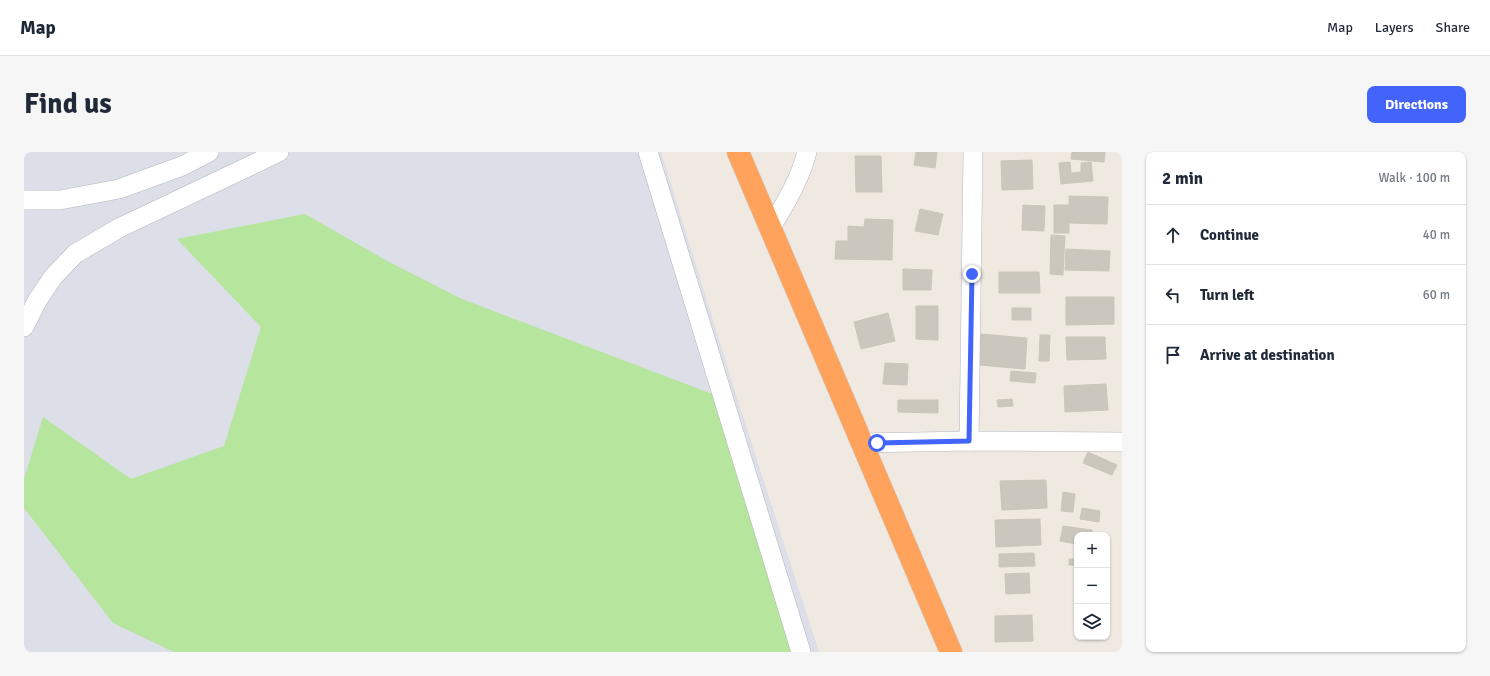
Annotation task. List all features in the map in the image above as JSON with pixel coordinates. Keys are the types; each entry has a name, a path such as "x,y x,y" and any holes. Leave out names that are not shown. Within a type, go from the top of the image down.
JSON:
{"highway":[{"path":"738,152 951,652"}],"street":[{"path":"24,200 60,200 119,189 182,166 209,152"},
{"path":"24,327 37,301 53,277 75,254 119,228 279,152"},
{"path":"648,152 801,652"},
{"path":"770,229 792,192 803,168 807,152"},
{"path":"969,441 973,152"},
{"path":"862,443 969,441 1122,442"}],"shaded area":[{"path":"24,152 661,152 737,398 819,652 24,652"}],"green space":[{"path":"305,214 389,262 462,299 715,395 793,652 174,652 113,623 24,508 24,479 43,417 131,479 224,446 261,327 177,239"}],"building":[{"path":"916,152 937,152 935,168 914,165"},
{"path":"1072,152 1105,152 1104,162 1071,159"},
{"path":"855,156 881,156 882,192 856,192"},
{"path":"1032,160 1033,189 1002,190 1001,161"},
{"path":"1070,162 1071,173 1081,172 1081,163 1091,162 1093,181 1061,184 1059,163"},
{"path":"1069,196 1108,197 1107,224 1069,223"},
{"path":"1023,205 1045,206 1044,231 1022,230"},
{"path":"1054,205 1069,205 1069,233 1054,233"},
{"path":"920,209 943,214 938,235 915,231"},
{"path":"865,219 893,220 892,260 835,259 836,241 848,241 848,226 864,227"},
{"path":"1051,235 1065,236 1063,275 1050,274"},
{"path":"1066,249 1110,251 1109,271 1065,270"},
{"path":"903,269 932,270 931,290 903,290"},
{"path":"999,272 1039,272 1040,293 999,293"},
{"path":"1066,297 1114,297 1114,324 1066,325"},
{"path":"916,306 938,306 938,340 916,339"},
{"path":"1012,308 1031,308 1031,320 1012,320"},
{"path":"888,313 895,341 861,349 854,322"},
{"path":"981,334 1027,338 1025,369 979,365"},
{"path":"1040,335 1050,335 1049,361 1039,361"},
{"path":"1066,337 1105,337 1106,359 1067,360"},
{"path":"885,363 908,364 907,385 883,384"},
{"path":"1011,371 1036,373 1035,383 1010,381"},
{"path":"1106,384 1108,410 1065,412 1064,386"},
{"path":"1012,399 1013,406 998,407 997,400"},
{"path":"898,400 938,400 938,413 898,412"},
{"path":"1088,452 1117,465 1112,475 1083,463"},
{"path":"1046,480 1047,508 1002,510 1000,481"},
{"path":"1063,492 1075,494 1073,512 1061,511"},
{"path":"1082,508 1100,511 1099,522 1080,519"},
{"path":"1040,519 1041,545 996,547 995,520"},
{"path":"1063,526 1092,530 1092,532 1074,532 1074,543 1060,541"},
{"path":"1034,553 1035,566 999,567 999,554"},
{"path":"1069,559 1074,559 1074,565 1069,565"},
{"path":"1029,573 1030,593 1006,594 1005,574"},
{"path":"1032,615 1033,641 995,642 995,616"}],"route":[{"path":"877,443 969,441 972,274"}]}
